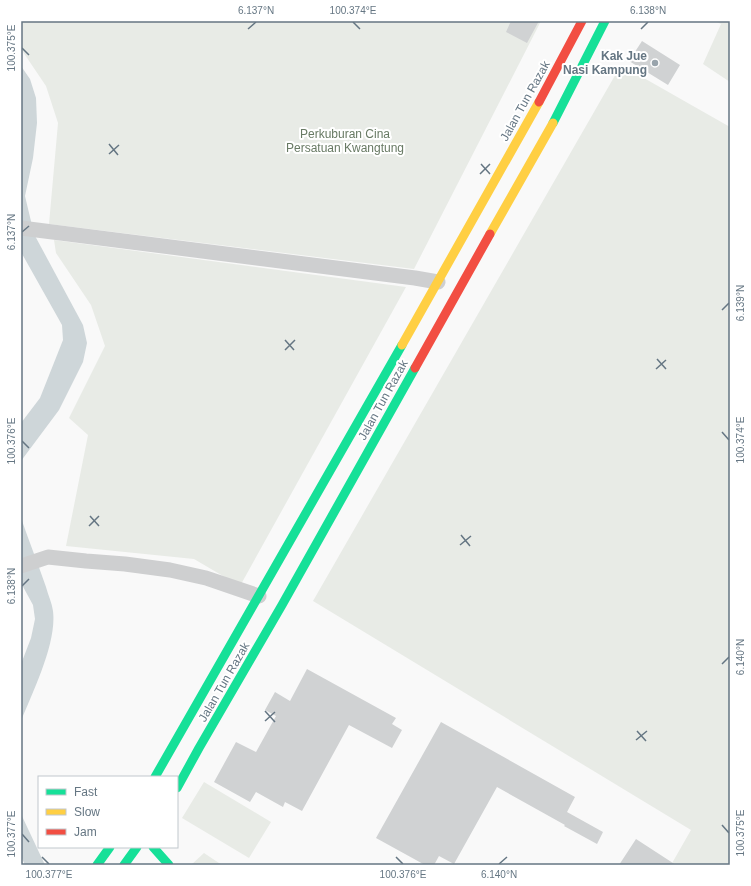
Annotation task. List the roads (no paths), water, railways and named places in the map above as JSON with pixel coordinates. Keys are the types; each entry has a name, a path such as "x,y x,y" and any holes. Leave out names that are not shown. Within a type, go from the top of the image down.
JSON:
{"main road":[{"name":"Jalan Tun Razak","path":"156,776 438,282 531,116 582,21"},
{"name":"Jalan Tun Razak","path":"178,786 282,605 546,135 605,21"},
{"path":"97,865 109,848"},
{"path":"124,865 137,848"},
{"path":"154,848 169,865"}],"street":[{"path":"21,228 438,282"},
{"path":"21,566 48,557 124,564 170,570 206,578 259,596"}],"place":[{"name":"Kak Jue Nasi Kampung","path":"655,63"}],"park label":[{"name":"Perkuburan Cina Persatuan Kwangtung","path":"345,141"}]}
